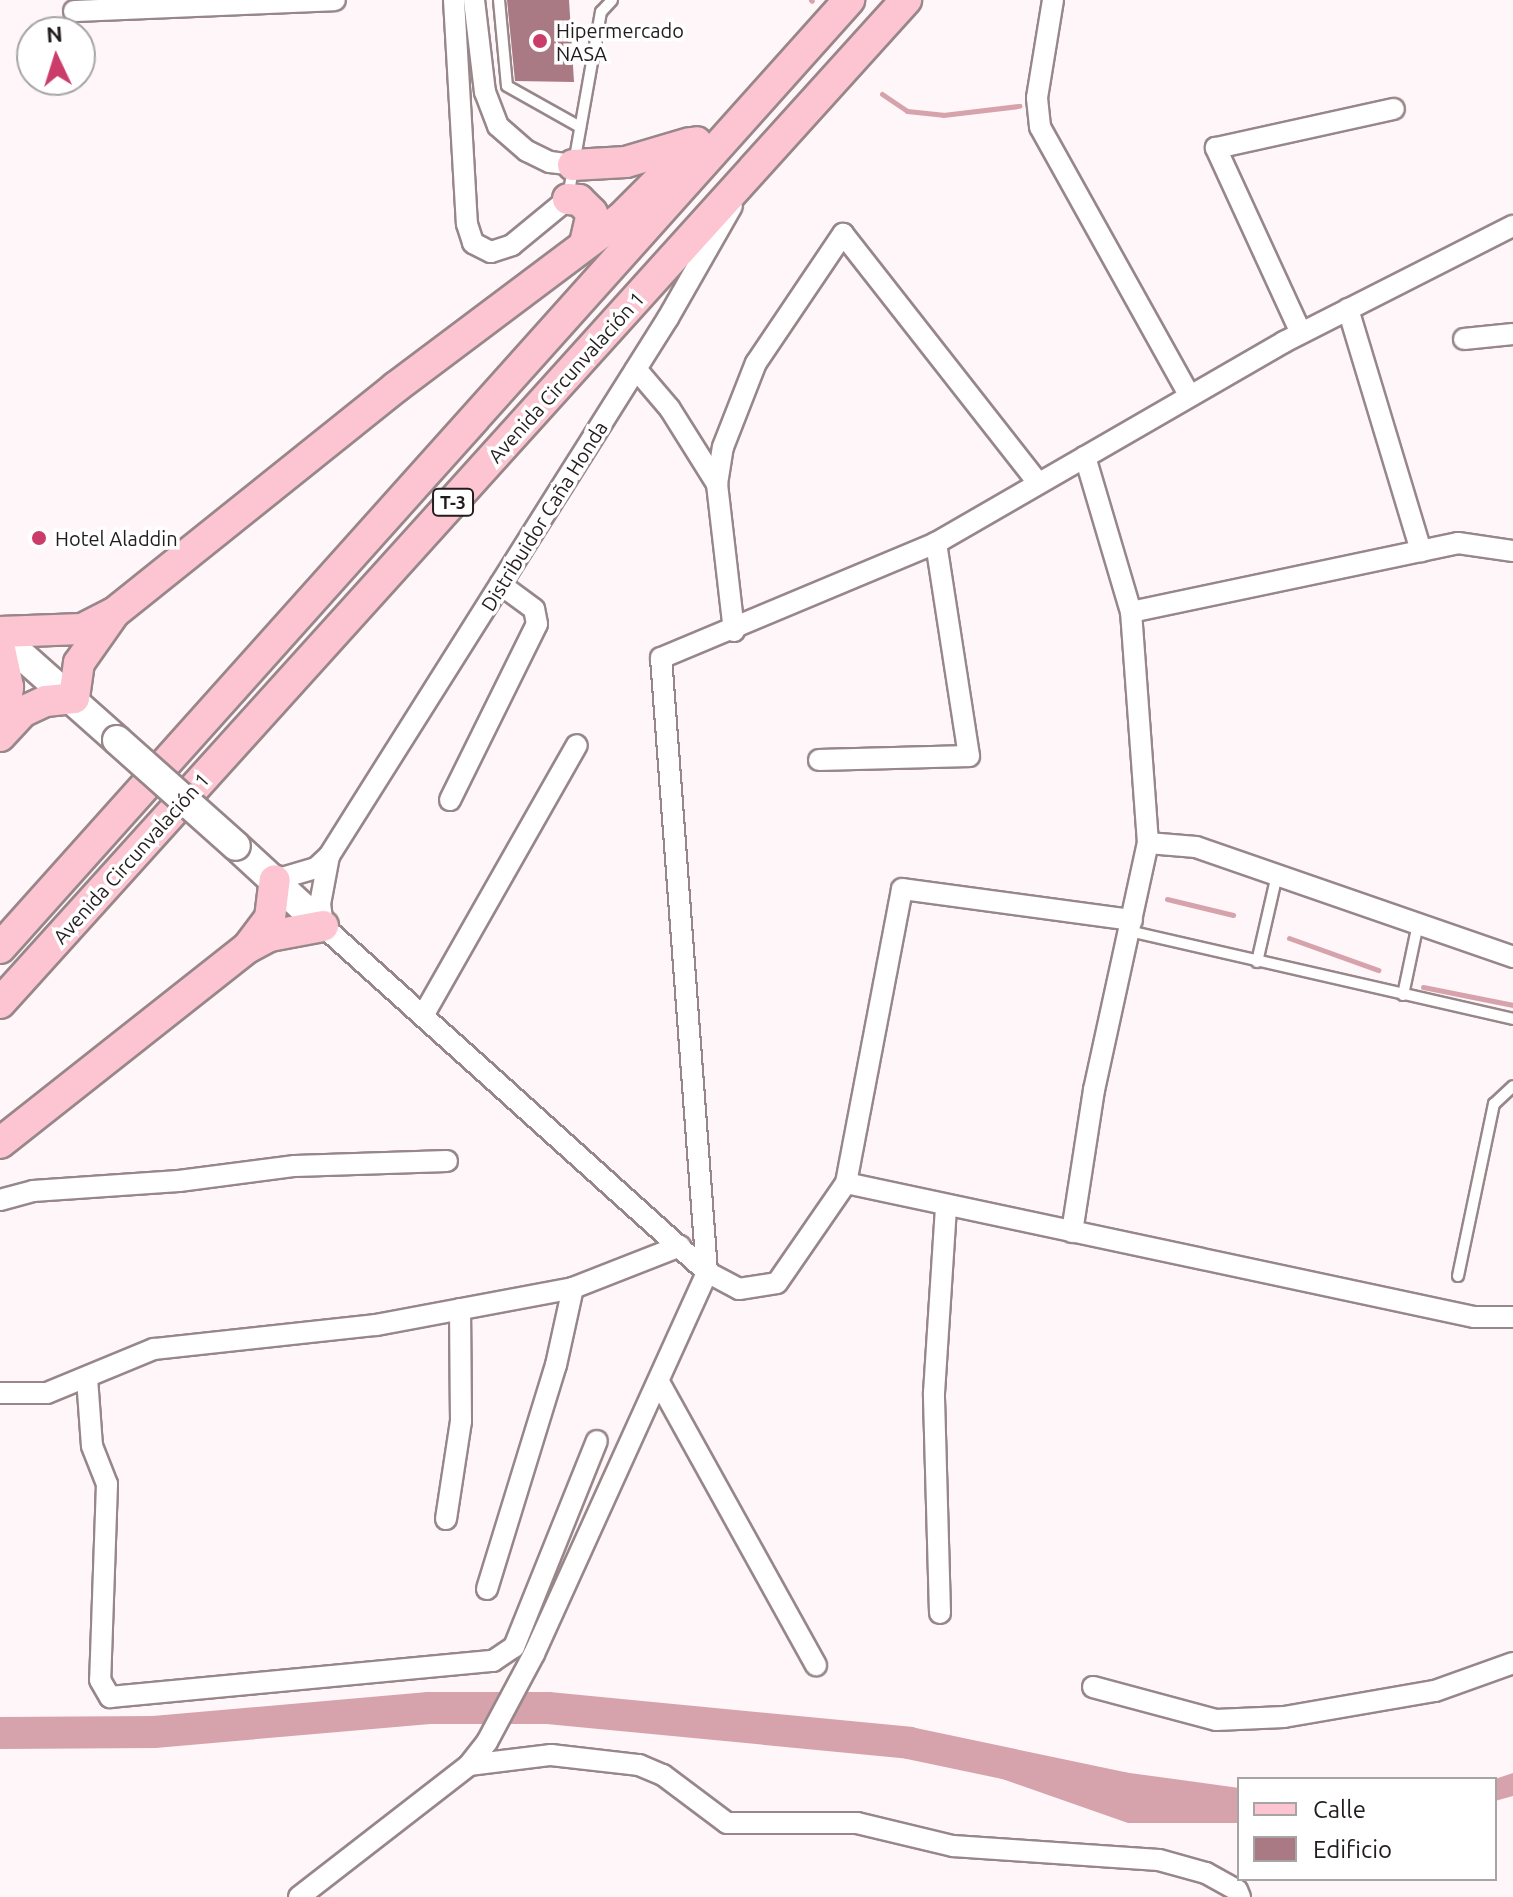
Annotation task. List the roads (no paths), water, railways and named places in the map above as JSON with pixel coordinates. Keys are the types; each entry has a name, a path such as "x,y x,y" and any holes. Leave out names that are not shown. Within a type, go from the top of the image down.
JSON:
{"main road":[{"name":"Avenida Circunvalación 1","path":"0,948 849,0"},
{"name":"Avenida Circunvalación 1","path":"0,1003 906,0"},
{"path":"0,634 82,629 114,613 396,387 621,218 699,140 819,34"},
{"path":"573,165 655,156 699,140"},
{"path":"568,199 579,200 592,213 585,244"},
{"path":"1,734 22,712 46,701 74,698 79,663 114,613"},
{"path":"0,649 8,687 1,734"},
{"path":"247,948 270,918 275,880"},
{"path":"0,1143 247,948 270,936 323,926"}],"street":[{"path":"74,11 335,0"},
{"path":"454,0 467,224 473,243 491,252 512,245 568,199"},
{"path":"474,0 485,92 498,126 527,151 573,165"},
{"path":"1053,0 1037,98 1040,127 1190,396"},
{"path":"1301,333 1216,148 1394,109"},
{"name":"Distribuidor Caña Honda","path":"275,880 316,868 329,856 636,369 752,172"},
{"path":"299,1897 469,1765 487,1742 534,1654 707,1272 661,658 734,631 936,543 1301,333 1513,226"},
{"path":"734,631 717,484 737,401 756,363 843,234 1038,483"},
{"path":"1348,309 1421,551"},
{"path":"1464,339 1513,334"},
{"path":"636,369 670,409 717,484"},
{"path":"1072,1232 1094,1090 1148,843 1131,612 1085,457"},
{"path":"819,760 969,756 936,543"},
{"path":"1131,612 1458,543 1513,551"},
{"path":"450,800 537,624 534,609 500,584"},
{"path":"0,634 707,1272 739,1289 777,1283 846,1183 902,889 1130,926"},
{"path":"424,1014 577,745"},
{"path":"1148,843 1196,847 1513,957"},
{"name":"Distribuidor Caña Honda","path":"323,926 320,904 329,856"},
{"path":"0,1200 33,1191 179,1181 295,1166 447,1161"},
{"path":"846,1183 1474,1317 1513,1317"},
{"path":"940,1613 934,1393 946,1205"},
{"path":"0,1393 47,1393 154,1349 376,1325 573,1288 680,1246"},
{"path":"487,1589 556,1365 573,1288"},
{"path":"446,1519 461,1421 460,1309"},
{"path":"87,1378 92,1446 107,1484 100,1680 110,1697 493,1661 514,1647 597,1441"},
{"path":"659,1382 816,1665"},
{"path":"1093,1687 1216,1720 1284,1717 1420,1694 1513,1663"},
{"path":"469,1765 551,1755 639,1765 663,1775 727,1823 857,1823 953,1846 1159,1860 1206,1873 1237,1890 1240,1897"}],"lane":[{"path":"499,0 507,86 580,127"},
{"path":"568,199 593,73 601,12 612,0"},
{"path":"1257,962 1277,875"},
{"path":"1403,995 1418,924"},
{"path":"1130,926 1257,962 1513,1019"},
{"path":"1458,1276 1494,1104 1513,1086"}],"waterway":[{"path":"882,94 907,111 943,115 1019,106"},
{"path":"1167,899 1233,915"},
{"path":"1289,938 1378,970"},
{"path":"1423,987 1513,1005"},
{"path":"0,1733 154,1732 429,1708 548,1708 909,1743 1122,1788 1237,1804"}],"place":[{"name":"Hipermercado NASA","path":"540,41"},
{"name":"Hotel Aladdin","path":"39,538"}]}
